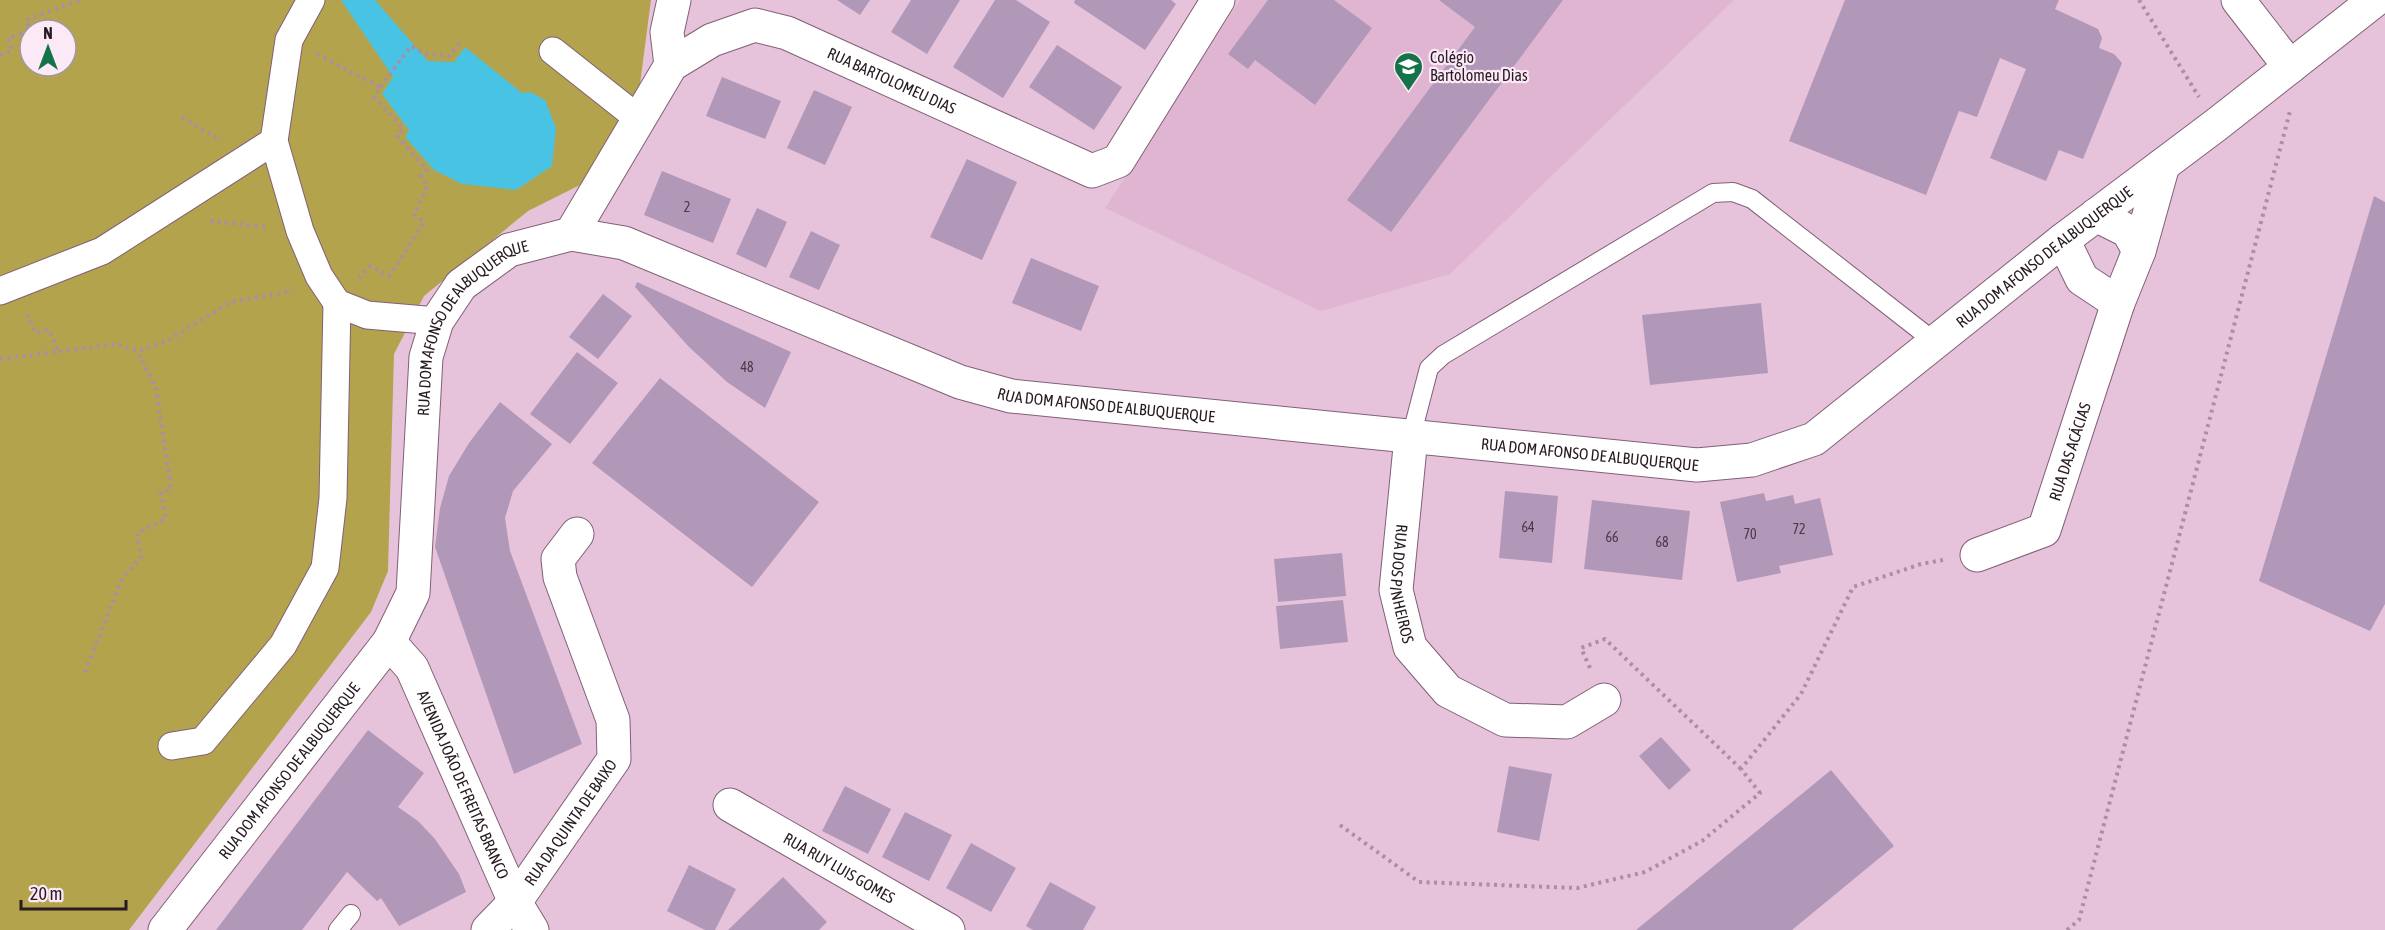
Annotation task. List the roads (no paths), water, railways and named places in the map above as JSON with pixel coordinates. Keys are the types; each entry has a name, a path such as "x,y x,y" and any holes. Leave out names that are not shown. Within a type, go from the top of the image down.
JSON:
{"street":[{"path":"172,746 203,741 283,645 325,568 333,498 337,303 319,276 300,231 274,141 290,40 311,0"},
{"path":"671,64 667,32 674,0"},
{"name":"RUA BARTOLOMEU DIAS","path":"571,234 671,64 712,40 755,25 786,33 1106,177 1218,0"},
{"path":"2238,0 2290,67"},
{"name":"RUA DOM AFONSO DE ALBUQUERQUE","path":"165,930 389,642 413,594 426,357 437,321 461,285 509,250 571,234 627,244 960,382 1011,396 1697,465 1752,459 1814,439 2063,240 2216,125 2375,0"},
{"path":"553,51 639,119"},
{"path":"6,289 102,251 274,141"},
{"name":"RUA DAS ACÁCIAS","path":"1977,555 2044,530 2118,303 2139,251 2163,165"},
{"path":"2096,215 2128,231 2139,251"},
{"path":"2063,240 2082,279 2118,303"},
{"path":"337,303 368,315 437,321"},
{"name":"RUA DOS PINHEIROS","path":"1411,438 1396,590 1410,647 1448,692 1505,720 1567,722 1604,700"},
{"name":"RUA DA QUINTA DE BAIXO","path":"488,930 515,902 614,759 613,720 560,577 558,559 577,534"},
{"name":"AVENIDA JOÃO DE FREITAS BRANCO","path":"389,642 412,668 515,902 532,930"},
{"name":"RUA RUY LUIS GOMES","path":"730,805 948,930"}],"lane":[{"path":"1411,438 1429,368 1443,355 1713,193 1733,192 1752,199 1935,342"},
{"path":"338,930 351,914"}],"water":[{"path":"341,0 375,0 428,61 454,62 465,47 522,93 530,92 545,100 556,128 552,166 516,190 462,184 434,170 405,137 409,130 382,94 393,77"}],"place":[{"name":"Colégio Bartolomeu Dias","path":"1409,92"}]}
